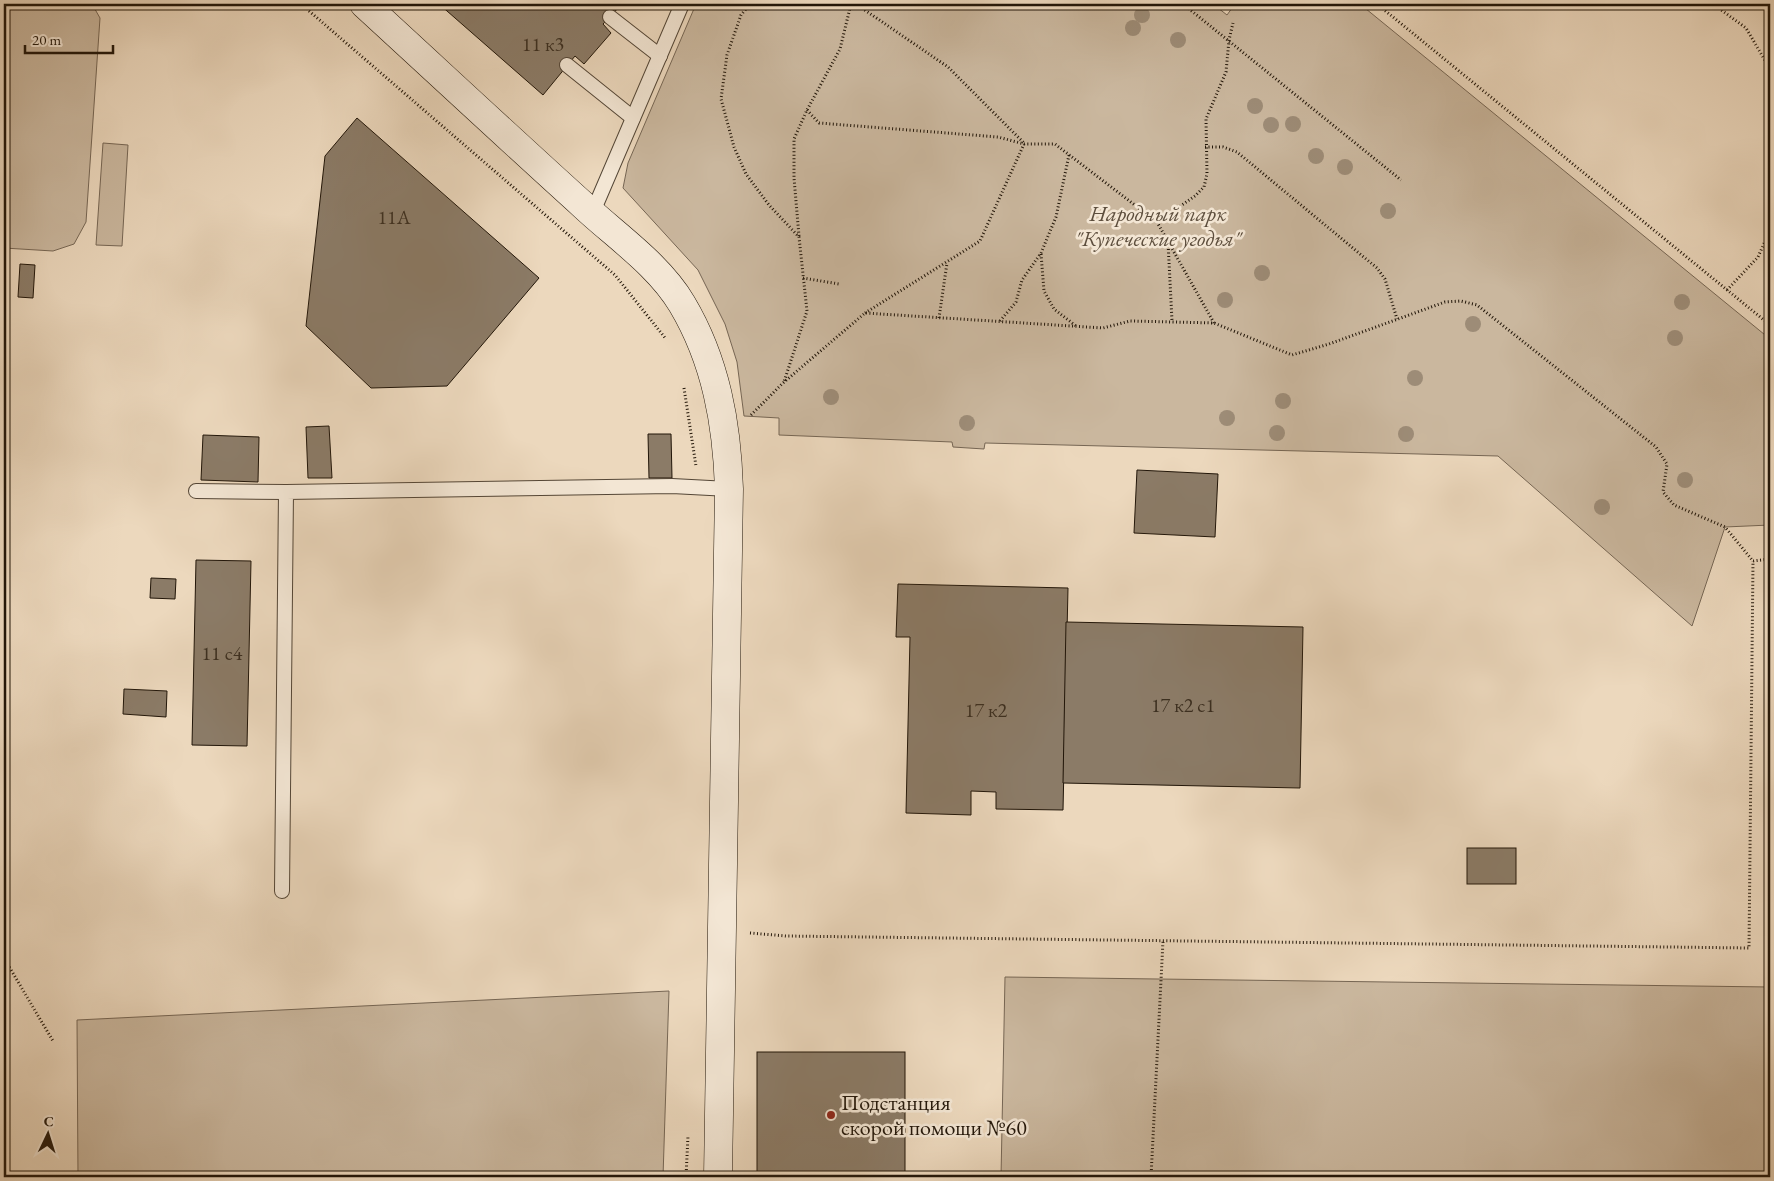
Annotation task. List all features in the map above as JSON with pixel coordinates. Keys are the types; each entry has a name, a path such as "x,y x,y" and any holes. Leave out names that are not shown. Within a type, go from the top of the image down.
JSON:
{"street":[{"path":"364,4 653,268 681,302 696,329 708,357 723,413 729,489 718,1177"}],"lane":[{"path":"592,214 682,4"},
{"path":"610,17 660,56"},
{"path":"567,65 633,118"},
{"path":"196,490 286,492 672,486 729,489"},
{"path":"282,891 286,492"}],"path":[{"path":"301,4 616,275 668,341"},
{"path":"750,4 741,16 727,55 721,99 734,147 746,174 769,205 799,237"},
{"path":"784,383 807,311 794,178 794,139 807,110 840,49 850,4"},
{"path":"856,4 948,67 1024,144"},
{"path":"1183,4 1401,180"},
{"path":"1377,4 1770,325"},
{"path":"1713,4 1746,28 1770,68"},
{"path":"1157,222 1195,196 1204,187 1207,174 1205,147 1206,119 1226,72 1229,40 1233,23"},
{"path":"807,110 820,123 998,137 1024,144 1055,144 1157,222 1214,323"},
{"path":"750,416 784,383 864,314 980,242 1024,144"},
{"path":"1205,147 1223,147 1237,152 1377,268 1385,280 1398,319"},
{"path":"1000,322 1016,302 1022,280 1041,252 1056,217 1070,155"},
{"path":"1727,290 1758,258 1770,230"},
{"path":"1168,242 1172,321"},
{"path":"1041,252 1044,291 1054,309 1077,326"},
{"path":"938,318 947,262"},
{"path":"803,278 839,284"},
{"path":"722,931 786,936 1749,948 1753,561 1725,526 1674,504 1664,492 1666,464 1656,447 1477,305 1461,301 1445,302 1329,344 1292,354 1214,323 1130,321 1104,328 864,314"},
{"path":"683,384 700,487"},
{"path":"1753,561 1770,559"},
{"path":"1152,1177 1163,941"},
{"path":"4,958 53,1041"},
{"path":"686,1177 688,1128"}],"green space":[{"path":"4,4 92,4 100,18 86,222 74,244 53,251 4,248"},
{"name":"Народный парк \"Купеческие угодья\"","path":"696,4 1213,4 1227,15 1235,4 1360,4 1770,339 1770,525 1725,527 1692,626 1498,456 985,443 984,449 953,447 952,442 779,435 779,418 744,416 737,362 725,324 698,270 623,188 628,163"},
{"path":"103,143 128,145 122,246 96,245"},
{"path":"1005,977 1770,987 1770,1177 1001,1177"},
{"path":"669,991 663,1177 78,1177 77,1020"}],"building":[{"path":"439,4 622,4 603,24 611,33 584,64 575,56 543,95"},
{"path":"357,118 539,278 447,386 371,388 306,326 325,156"},
{"path":"4,258 8,258 6,290 4,290"},
{"path":"20,264 35,265 33,298 18,297"},
{"path":"329,426 332,478 308,478 306,427"},
{"path":"648,434 671,434 672,478 649,478"},
{"path":"203,435 259,437 258,482 201,480"},
{"path":"1137,470 1218,474 1215,537 1134,533"},
{"path":"196,560 251,561 247,746 192,745"},
{"path":"151,578 176,579 175,599 150,598"},
{"path":"898,584 1068,588 1063,810 996,809 996,792 971,791 971,815 906,813 910,637 896,637"},
{"path":"1066,622 1303,627 1300,788 1063,783"},
{"path":"124,689 167,691 166,717 123,714"},
{"path":"1467,848 1516,848 1516,884 1467,884"},
{"name":"Подстанция скорой помощи №60","path":"757,1052 905,1052 905,1177 757,1177"}],"place":[{"name":"Подстанция скорой помощи №60","path":"831,1115"}]}
